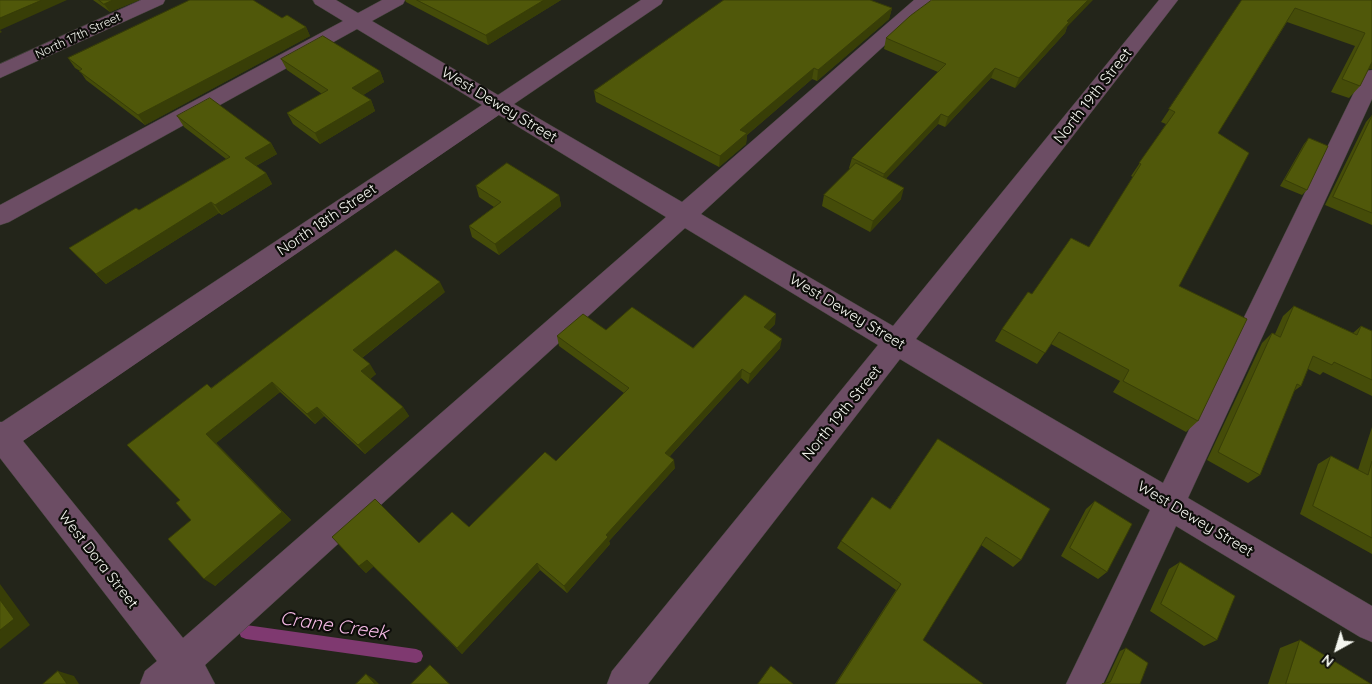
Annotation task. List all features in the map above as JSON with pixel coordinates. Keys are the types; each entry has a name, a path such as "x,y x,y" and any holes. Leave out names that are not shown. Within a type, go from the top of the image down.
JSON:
{"street":[{"name":"North 17th Street","path":"0,72 156,0"},
{"name":"West Dewey Street","path":"322,0 1372,625"},
{"path":"0,216 396,0"},
{"name":"North 18th Street","path":"1,438 654,0"},
{"path":"179,677 925,0"},
{"name":"North 19th Street","path":"625,684 1169,0"},
{"path":"1084,684 1372,76"},
{"name":"West Dora Street","path":"1,438 179,677"}],"building":[{"path":"0,0 42,0 0,18"},
{"path":"99,0 113,0 104,4"},
{"path":"190,0 253,0 282,18 287,15 306,27 138,115 79,71 82,69 68,58"},
{"path":"417,0 544,0 486,35"},
{"path":"724,0 870,0 892,8 818,70 814,68 740,130 747,133 720,156 594,91"},
{"path":"932,0 1088,0 1067,21 1069,22 1019,78 995,68 948,117 941,114 884,174 852,158 946,64 886,38 910,16"},
{"path":"1242,0 1372,0 1372,62 1360,86 1342,79 1365,33 1295,8 1218,133 1249,153 1179,286 1247,319 1198,421 1123,381 1129,370 1059,332 1045,353 1002,329 1028,292 1032,294 1071,238 1089,247 1141,164 1139,163 1175,112 1169,109"},
{"path":"323,36 380,71 352,88 371,100 315,133 287,113 328,90 281,59"},
{"path":"210,98 271,143 245,158 266,173 215,205 211,202 96,274 69,248 136,208 139,210 230,157 177,116"},
{"path":"1372,116 1372,213 1333,197"},
{"path":"1309,138 1328,146 1307,190 1285,180"},
{"path":"507,163 559,195 495,244 469,226 501,202 476,186"},
{"path":"856,163 904,188 873,221 824,195"},
{"path":"396,250 440,282 353,350 370,364 361,371 403,407 358,445 317,407 307,414 272,382 206,434 282,512 204,579 168,539 191,520 176,503 180,500 127,445 207,384 211,388"},
{"path":"745,295 776,314 764,327 782,339 750,374 742,369 665,453 674,460 606,535 608,537 564,586 537,563 457,648 367,560 359,566 332,537 375,499 419,543 452,512 469,527 545,452 556,461 629,388 557,336 583,314 606,330 632,307 693,348"},
{"path":"1294,306 1357,335 1361,326 1372,331 1372,380 1334,362 1332,365 1313,356 1301,386 1297,384 1260,475 1218,452 1272,333 1280,337"},
{"path":"938,439 1050,509 1021,560 986,537 923,640 983,684 836,684 901,584 841,541 872,497 890,509"},
{"path":"1331,456 1368,475 1372,461 1372,538 1313,506"},
{"path":"1095,501 1132,524 1107,572 1070,548"},
{"path":"1180,562 1235,596 1217,640 1161,604"},
{"path":"0,600 14,619 0,630"},
{"path":"1300,640 1371,684 1286,684"},
{"path":"1126,648 1148,663 1140,684 1102,684 1110,682"},
{"path":"430,665 449,684 411,684"},
{"path":"771,666 793,684 758,684"},
{"path":"58,671 67,684 43,684"},
{"path":"366,674 375,684 356,684"}],"waterway":[{"name":"Crane Creek","path":"246,632 416,656"}]}
